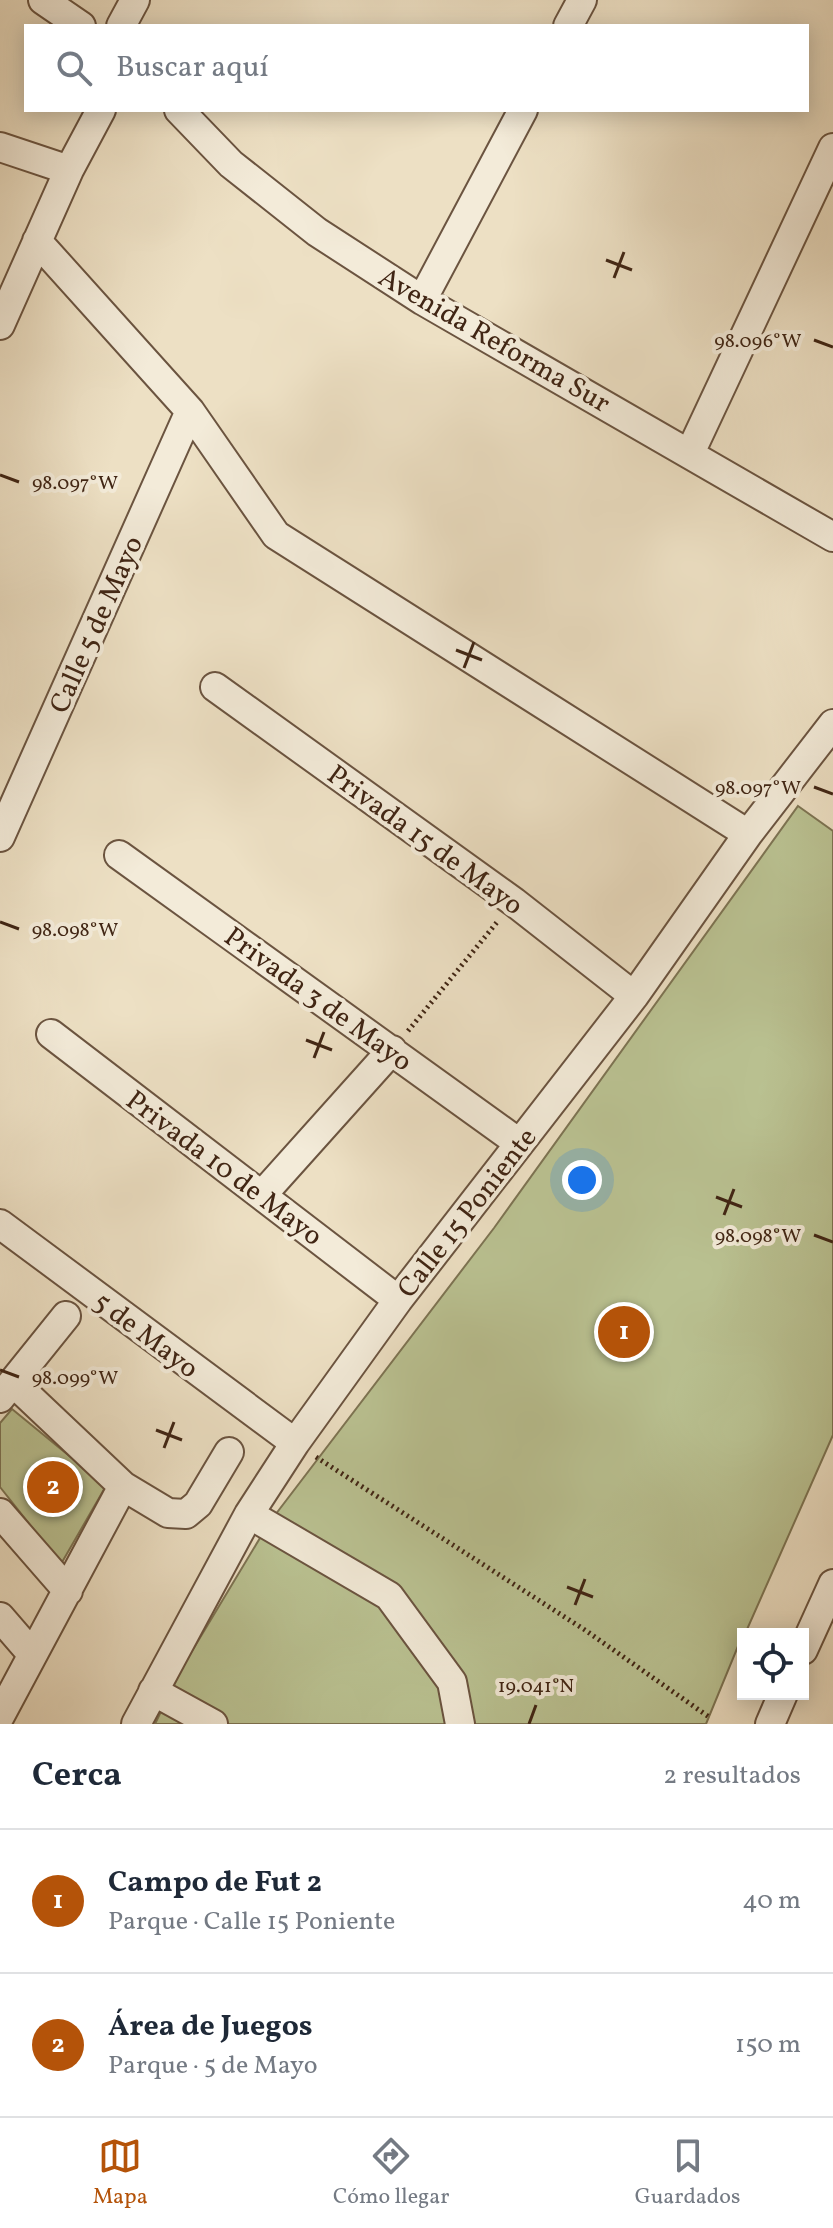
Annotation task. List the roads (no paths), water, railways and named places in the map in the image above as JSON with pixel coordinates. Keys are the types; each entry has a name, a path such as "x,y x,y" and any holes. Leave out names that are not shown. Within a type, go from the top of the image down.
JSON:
{"street":[{"path":"43,0 78,24"},
{"path":"122,24 135,0"},
{"path":"569,24 582,0"},
{"path":"0,325 69,170 100,112"},
{"name":"Avenida Reforma Sur","path":"181,112 231,164 317,232 422,300 833,537"},
{"path":"422,300 522,112"},
{"path":"0,147 69,170"},
{"path":"690,453 833,148"},
{"path":"37,241 190,411 276,535 748,834"},
{"name":"Calle 5 de Mayo","path":"0,837 190,411"},
{"name":"Privada 15 de Mayo","path":"215,687 514,902 634,996"},
{"name":"Calle 15 Poniente","path":"136,1724 249,1514 295,1443 398,1300 634,996 748,834 833,724"},
{"name":"Privada 3 de Mayo","path":"119,855 519,1143"},
{"name":"Privada 10 de Mayo","path":"51,1034 398,1300"},
{"path":"262,1195 392,1050"},
{"name":"5 de Mayo","path":"0,1224 295,1443"},
{"path":"66,1316 6,1390 123,1486 168,1513 186,1514 198,1504 229,1452"},
{"path":"0,1716 123,1486"},
{"path":"0,1513 68,1591"},
{"path":"249,1514 389,1596 452,1682 460,1724"},
{"path":"809,1637 833,1584"},
{"path":"0,1617 32,1654"},
{"path":"153,1691 213,1724"},
{"path":"770,1724 780,1700"}],"place":[{"name":"Campo de Fut 2","path":"624,1332"},
{"name":"Área de Juegos","path":"53,1487"}]}
